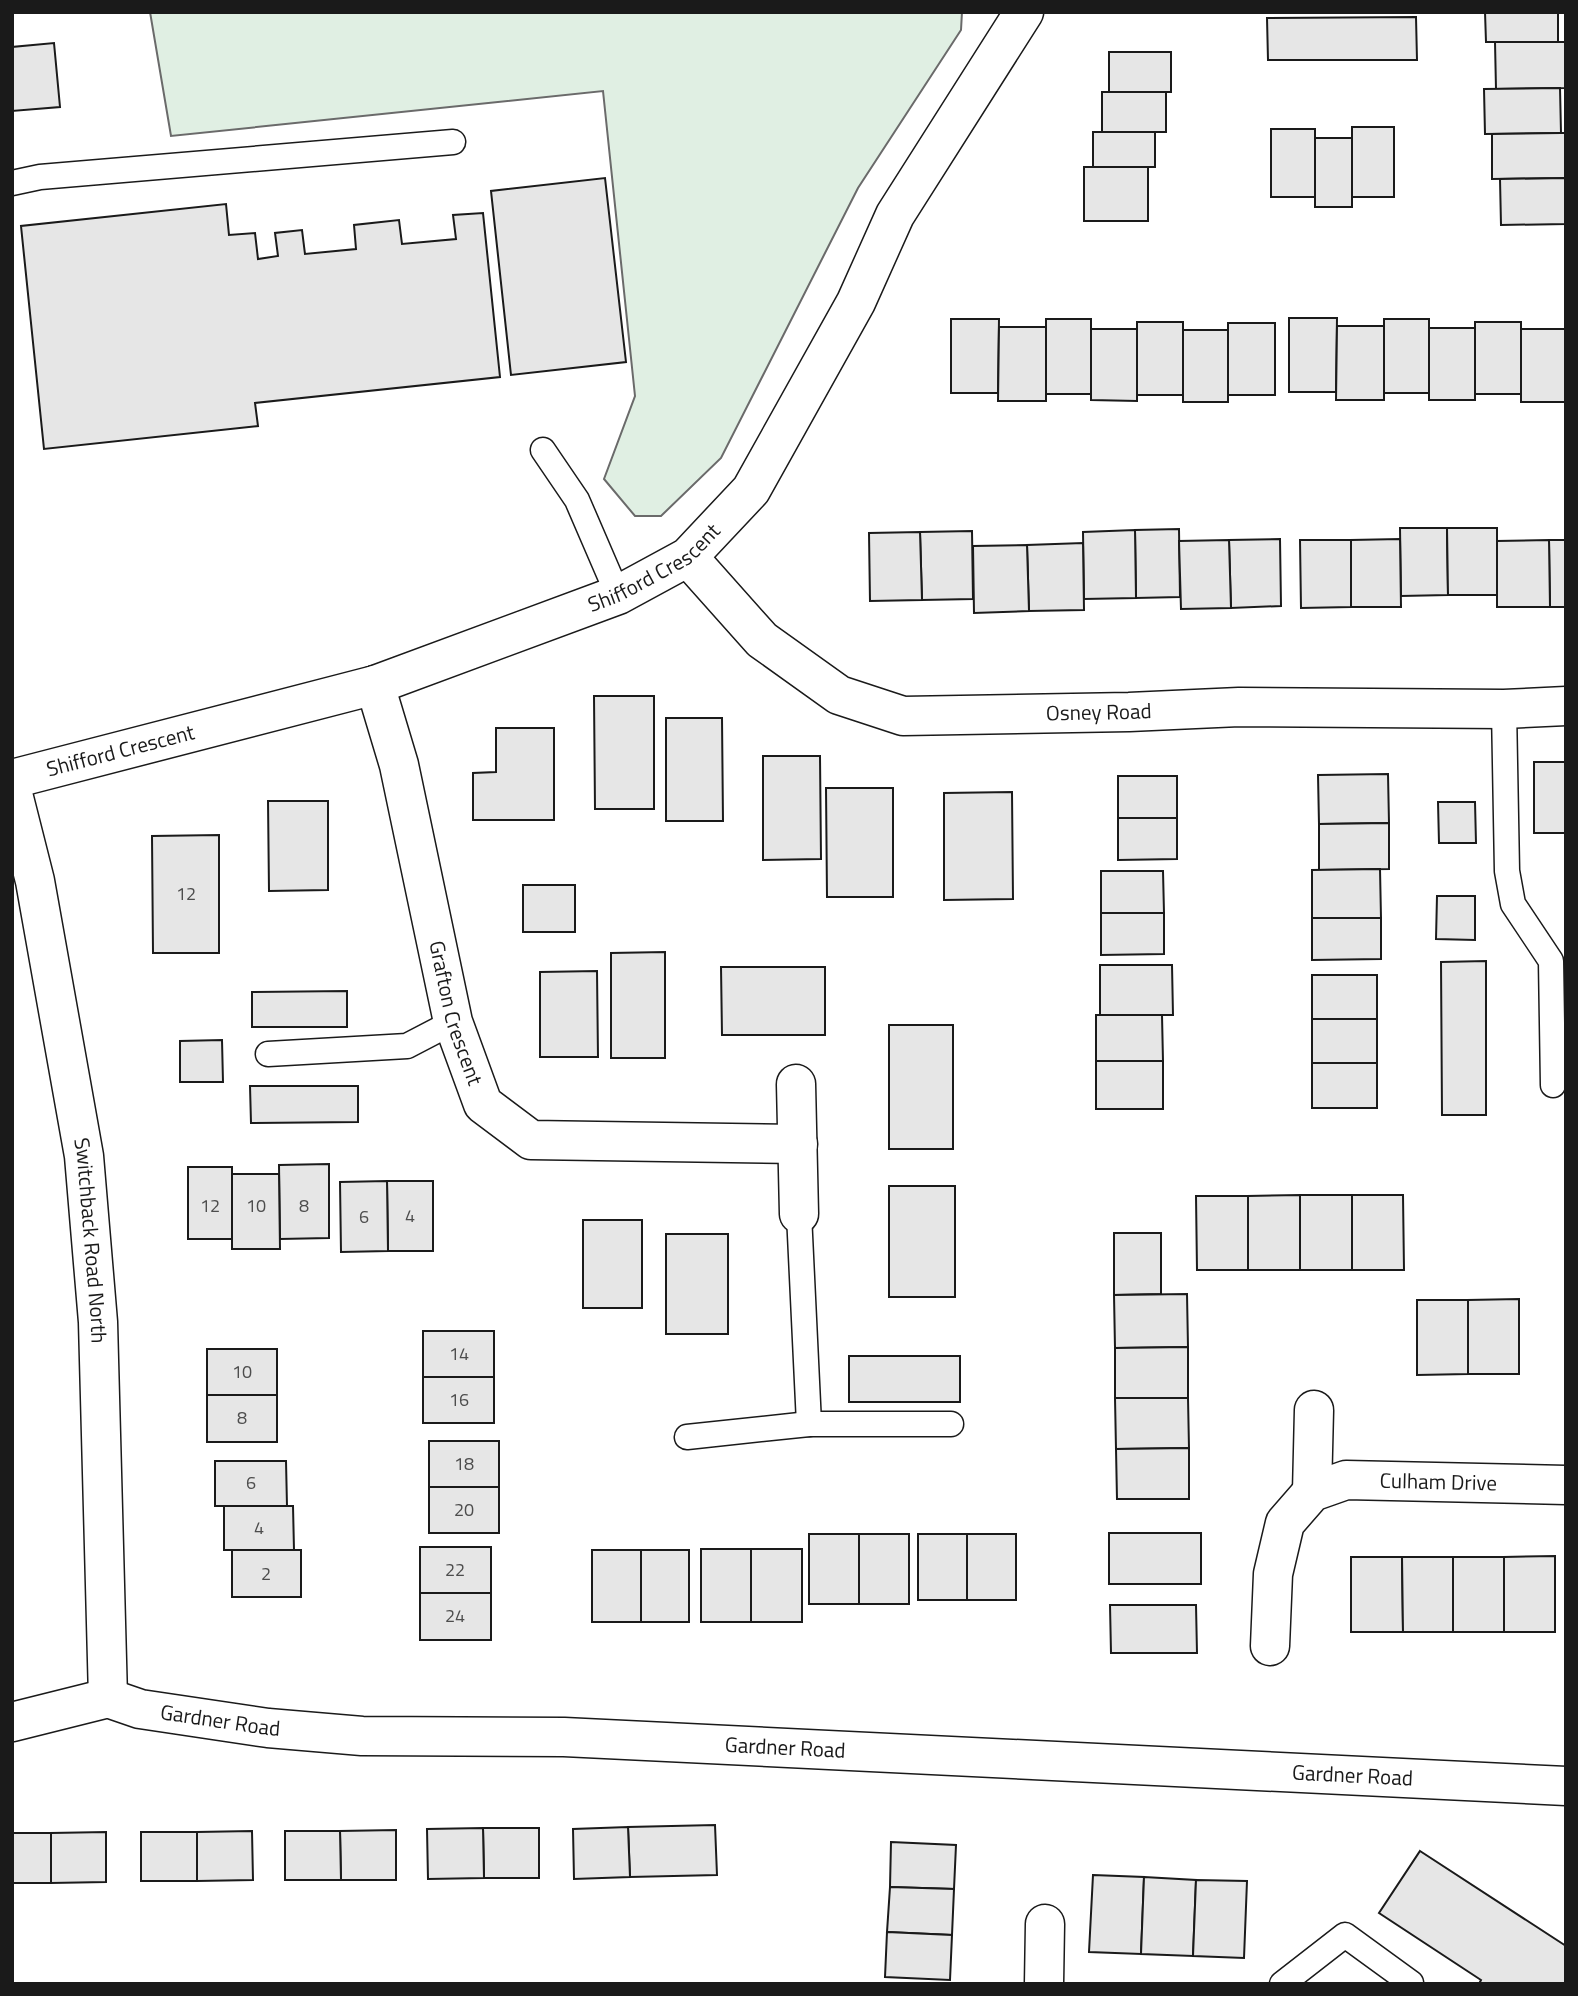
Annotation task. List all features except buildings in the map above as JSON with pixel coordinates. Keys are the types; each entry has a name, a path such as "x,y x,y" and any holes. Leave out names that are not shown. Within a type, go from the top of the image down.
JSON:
{"street":[{"name":"Shifford Crescent","path":"12,779 375,685 618,595 688,557 751,490 856,302 895,215 1024,12"},
{"name":"Osney Road","path":"688,557 762,640 839,695 903,716 1239,707 1504,709 1566,706"},
{"name":"Grafton Crescent","path":"375,685 399,765 453,1022 483,1104 531,1140 798,1144"},
{"name":"Switchback Road North","path":"12,790 35,881 84,1156 99,1322 108,1698"},
{"path":"796,1084 799,1214"},
{"path":"1312,1492 1314,1410"},
{"name":"Culham Drive","path":"1270,1646 1273,1574 1285,1523 1312,1492 1346,1480 1566,1485"},
{"path":"12,1722 108,1698"},
{"name":"Gardner Road","path":"108,1698 140,1709 268,1728 362,1736 564,1737 1566,1786"},
{"path":"1044,1984 1045,1924"}],"lane":[{"path":"12,183 40,177 453,142"},
{"path":"543,450 577,500 618,595"},
{"path":"1504,709 1507,870 1513,904 1550,961 1553,1085"},
{"path":"268,1054 407,1046 453,1022"},
{"path":"799,1214 809,1424"},
{"path":"687,1437 809,1424 951,1424"},
{"path":"1283,1984 1345,1935 1411,1983"}],"green space":[{"path":"150,12 962,12 961,30 858,188 721,458 661,516 635,516 604,479 635,396 603,91 171,136"}]}
